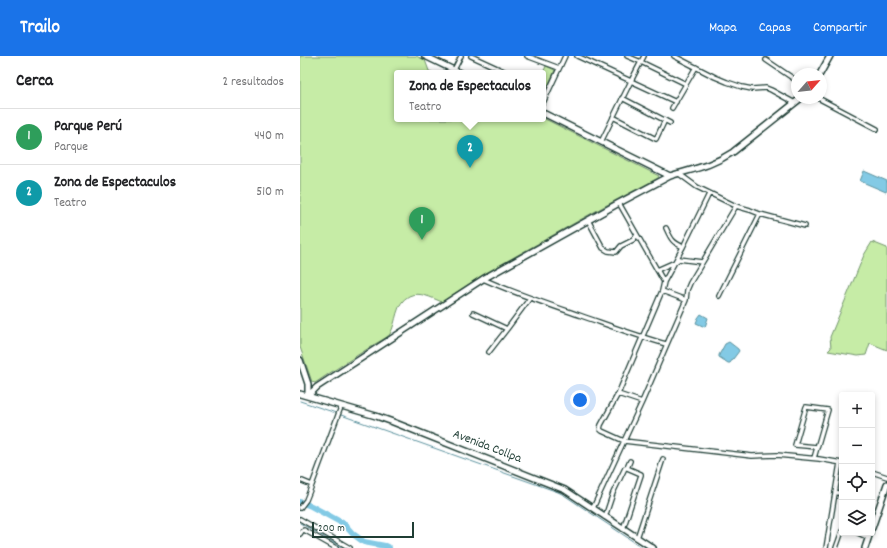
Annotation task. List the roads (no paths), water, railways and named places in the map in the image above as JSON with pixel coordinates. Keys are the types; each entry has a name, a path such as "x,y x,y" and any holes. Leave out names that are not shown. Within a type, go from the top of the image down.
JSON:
{"main road":[{"path":"425,56 454,70"},
{"path":"823,68 830,56"},
{"path":"308,396 319,386 483,279 618,203 670,176 717,162 724,158 793,104"},
{"path":"546,115 670,176"},
{"path":"300,360 308,384 308,396"},
{"name":"Avenida Collpa","path":"300,394 393,422 558,487 572,494 653,548"},
{"path":"875,519 887,484"},
{"path":"865,548 870,536"}],"street":[{"path":"454,70 462,56"},
{"path":"471,56 501,70"},
{"path":"527,56 559,68"},
{"path":"546,96 565,56"},
{"path":"577,56 676,102"},
{"path":"627,56 686,84"},
{"path":"601,142 644,56"},
{"path":"674,56 715,77 742,87 752,89 766,88 791,101"},
{"path":"766,60 791,77"},
{"path":"672,108 696,67"},
{"path":"622,98 670,122"},
{"path":"827,103 877,129"},
{"path":"613,117 656,139 665,120"},
{"path":"678,173 690,183 709,194 736,206 805,226"},
{"path":"709,194 664,282 662,291 618,394 600,429 624,441 752,456 777,454 839,463"},
{"path":"618,203 664,282"},
{"path":"593,508 642,402 686,300 687,290 736,206"},
{"path":"719,296 760,214"},
{"path":"588,220 603,248 608,251 616,252 621,246 633,240 637,235"},
{"path":"666,228 673,241 683,247"},
{"path":"657,270 679,259 702,262"},
{"path":"483,279 530,298 642,338 666,344"},
{"path":"662,291 686,300"},
{"path":"489,352 530,298"},
{"path":"472,313 507,330"},
{"path":"618,394 642,402"},
{"path":"300,508 306,500 341,406"},
{"path":"814,458 818,447 828,410 806,407 795,445 818,447"},
{"path":"637,538 663,459"},
{"path":"605,517 613,493 630,461"},
{"path":"826,548 841,464"},
{"path":"623,529 641,475 640,473 627,468"},
{"path":"875,473 887,478"},
{"path":"300,480 312,485"},
{"path":"835,492 839,493"},
{"path":"300,519 350,548"},
{"path":"300,534 304,530 336,548"},
{"path":"836,548 840,536"}],"water":[{"path":"864,171 887,181 886,192 860,181"},
{"path":"701,314 708,318 705,327 696,323"},
{"path":"729,342 739,351 730,363 728,363 719,357 719,355 725,344"}],"waterway":[{"path":"300,401 336,413"},
{"path":"341,415 558,492 643,548"},
{"path":"300,502 311,506 344,524 353,534 364,542 389,548"},
{"path":"300,523 343,548"}],"place":[{"name":"Zona de Espectaculos","path":"470,168"},
{"name":"Parque Perú","path":"422,240"}]}
